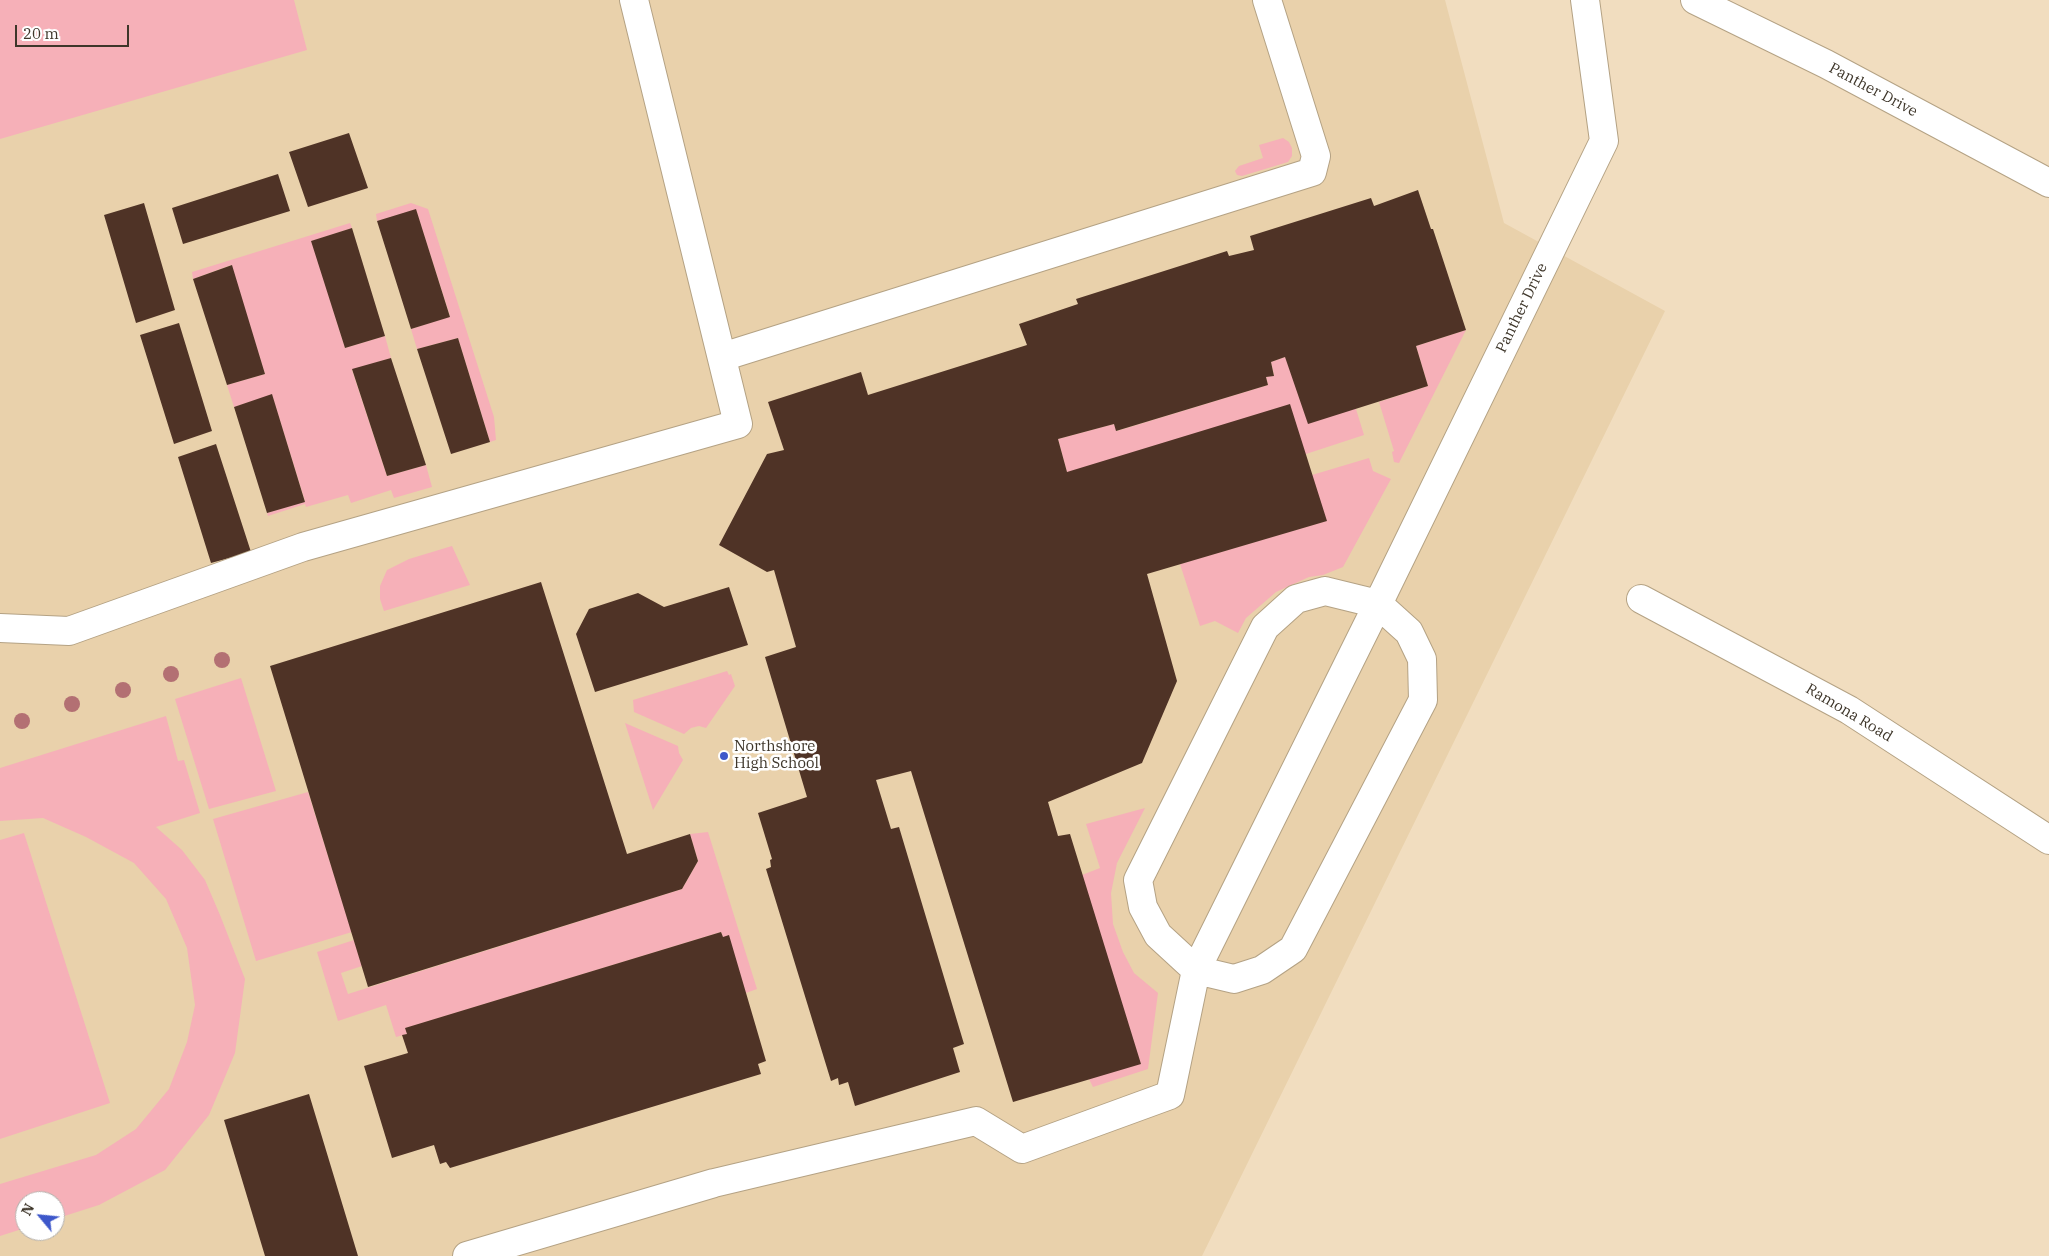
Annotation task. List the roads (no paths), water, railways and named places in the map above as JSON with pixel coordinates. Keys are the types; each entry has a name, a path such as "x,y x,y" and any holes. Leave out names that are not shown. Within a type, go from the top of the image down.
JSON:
{"street":[{"path":"0,628 69,631 303,547 738,424 634,0"},
{"path":"722,357 1312,172 1316,156 1267,0"},
{"name":"Panther Drive","path":"467,1256 714,1183 976,1121 1022,1149 1170,1095 1196,970 1378,604 1604,141 1585,0"},
{"name":"Panther Drive","path":"1696,0 1826,64 2049,183"},
{"path":"1325,591 1378,604 1409,632 1422,659 1423,700 1293,949 1262,970 1234,979 1196,970 1158,935 1143,907 1138,880 1265,627 1296,599 1325,591"},
{"name":"Ramona Road","path":"1642,599 1849,710 2049,840"}],"place":[{"name":"Northshore High School","path":"724,756"}]}
